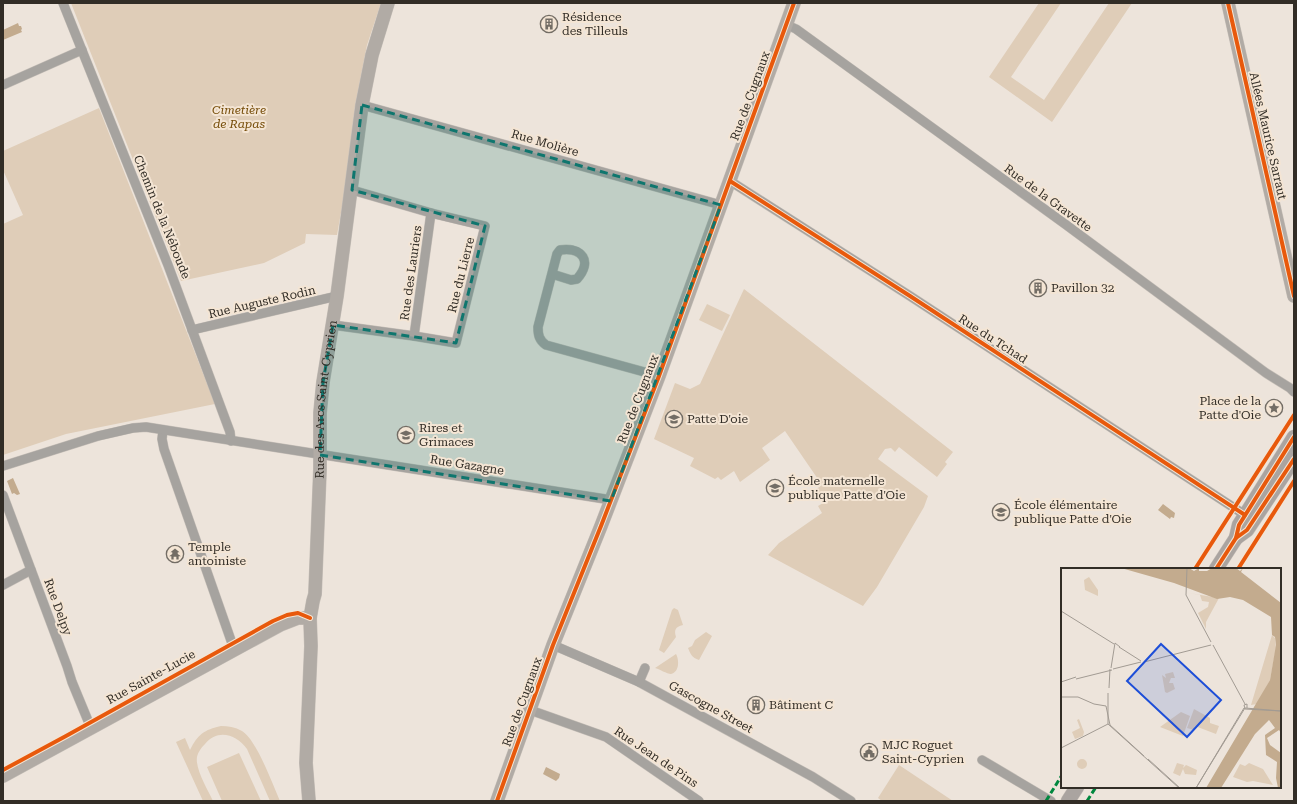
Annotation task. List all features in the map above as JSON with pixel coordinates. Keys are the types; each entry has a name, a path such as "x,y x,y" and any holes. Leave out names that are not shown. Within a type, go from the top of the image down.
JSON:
{"main road":[{"path":"1217,568 1236,538 1239,525 1294,437"},
{"path":"1236,538 1247,530 1294,459"},
{"path":"1068,801 1076,788"}],"street":[{"name":"Chemin de la Néboude","path":"63,3 165,257 230,432 231,442"},
{"name":"Rue des Arcs Saint-Cyprien","path":"309,801 306,763 311,646 310,618 315,594 320,413 323,382 333,325 362,105 372,55 388,3"},
{"name":"Rue de Cugnaux","path":"497,801 553,645 659,376 794,3"},
{"name":"Allées Maurice Sarraut","path":"1228,3 1294,296"},
{"name":"Rue de la Gravette","path":"786,25 796,29 1052,215 1268,375 1294,392"},
{"path":"3,85 82,50"},
{"name":"Rue Molière","path":"362,105 721,204"},
{"name":"Rue du Tchad","path":"730,181 910,296 1245,515"},
{"name":"Rue du Lierre","path":"333,325 456,343 485,226 431,213 352,190"},
{"name":"Rue des Lauriers","path":"414,336 431,213"},
{"path":"552,274 538,327 541,342 546,345 659,376"},
{"name":"Rue Auguste Rodin","path":"192,330 337,296"},
{"name":"Rue Gazagne","path":"3,466 98,436 133,428 146,427 231,442 611,501"},
{"path":"163,430 162,439 164,449 234,649"},
{"name":"Rue Delpy","path":"3,495 7,520 31,570 72,682 91,728"},
{"path":"3,585 31,570"},
{"name":"Rue Sainte-Lucie","path":"3,776 234,649 298,618 310,618"},
{"name":"Gascogne Street","path":"553,645 598,660 813,777 851,801"},
{"path":"639,682 645,668"},
{"name":"Rue Jean de Pins","path":"530,710 606,738 699,801"},
{"path":"982,760 1051,801"}],"highlighted area":[{"path":"362,105 721,205 611,501 320,455 323,382 333,325 456,343 485,226 352,190"}],"green space":[{"name":"Cimetière de Rapas","path":"71,3 381,3 367,45 355,106 345,190 337,235 306,234 305,243 264,263 181,281"},
{"path":"1039,3 1061,3 1011,77 1044,100 1109,3 1132,3 1052,122 989,77"},
{"path":"99,108 215,404 66,434 3,455 3,224 23,215 3,170 3,151"},
{"path":"744,289 953,452 945,462 947,464 937,477 899,447 895,452 891,448 885,449 878,459 928,496 924,507 877,587 863,606 768,555 779,543 822,513 818,506 823,503 815,490 822,485 785,431 762,448 770,460 740,482 734,471 721,480 718,477 715,479 690,466 694,458 654,439 675,383 690,389 700,384"},
{"path":"707,304 730,315 722,331 699,320"},
{"path":"674,608 678,610 683,625 676,629 676,637 664,653 659,650 672,610"},
{"path":"706,632 712,636 699,660 693,657 688,648 692,646 695,640"},
{"path":"676,654 678,665 674,673 669,674 655,668"},
{"path":"221,726 242,731 253,743 264,763 280,801 270,801 247,749 243,744 233,737 221,735 210,739 201,748 197,757 200,773 213,801 203,801 176,742 185,738 190,750 199,736 210,729"},
{"path":"239,753 261,801 222,801 207,767"},
{"path":"899,765 953,801 882,801 878,798"}],"shaded area":[{"path":"18,23 19,26 21,26 22,32 3,40 3,30"},
{"path":"13,478 20,494 17,495 14,493 12,494 7,481"},
{"path":"1163,504 1175,513 1174,518 1171,517 1170,519 1158,510"},
{"path":"546,767 560,774 556,781 543,774"}],"marked path":[{"path":"1046,801 1061,777"},
{"path":"1087,801 1095,788"}],"cycle path":[{"path":"497,801 553,645 659,376 794,3"},
{"path":"1228,3 1294,296"},
{"path":"730,181 910,296 1245,515"},
{"path":"1196,568 1294,415"},
{"path":"1217,568 1236,538 1239,525 1294,437"},
{"path":"1236,538 1247,530 1294,459"},
{"path":"1239,568 1294,481"},
{"path":"3,770 273,621 287,615 298,613 310,618"}],"place":[{"name":"Résidence des Tilleuls","path":"549,24"},
{"name":"Pavillon 32","path":"1038,288"},
{"name":"Place de la Patte d'Oie","path":"1274,408"},
{"name":"Patte D'oie","path":"674,419"},
{"name":"Rires et Grimaces","path":"406,435"},
{"name":"École maternelle publique Patte d'Oie","path":"775,488"},
{"name":"École élémentaire publique Patte d'Oie","path":"1001,512"},
{"name":"Temple antoiniste","path":"175,554"},
{"name":"Bâtiment C","path":"756,705"},
{"name":"MJC Roguet Saint-Cyprien","path":"869,752"}]}
